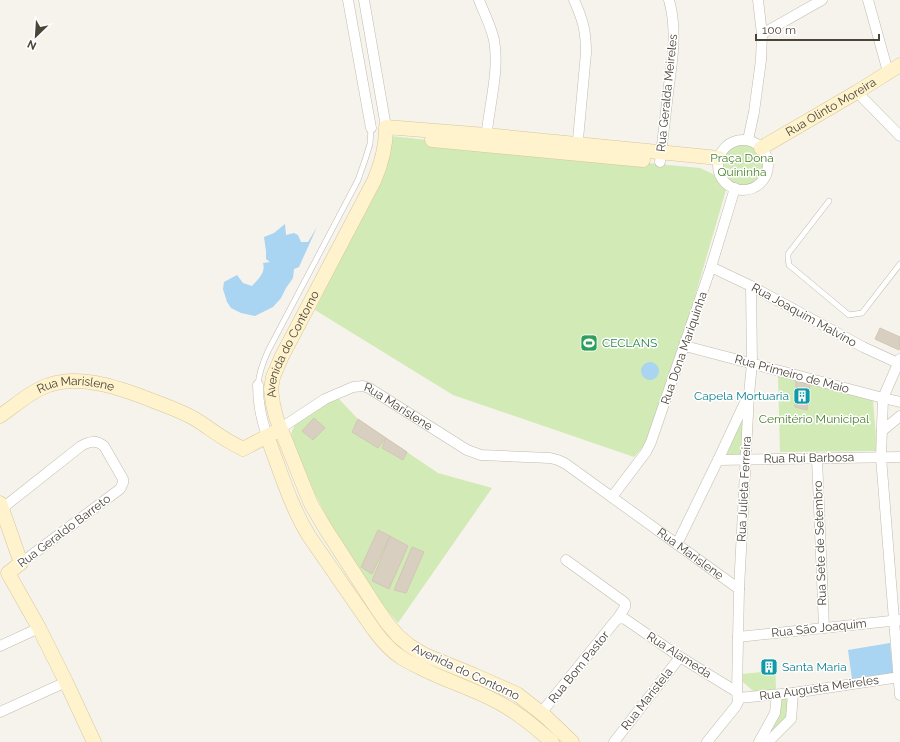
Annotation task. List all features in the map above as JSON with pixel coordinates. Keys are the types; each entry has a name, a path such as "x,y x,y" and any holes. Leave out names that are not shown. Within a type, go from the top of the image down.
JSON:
{"street":[{"path":"348,0 371,128"},
{"name":"Avenida do Contorno","path":"364,0 386,131 380,166 374,181 273,377 271,388 276,418 304,487 324,528 376,607 398,636 424,655 517,694 541,713 572,742"},
{"path":"479,0 491,28 496,56 486,140"},
{"path":"574,0 584,24 586,38 586,53 577,149"},
{"name":"Rua Geralda Meireles","path":"661,157 673,57 674,31 669,0"},
{"path":"748,140 757,93 761,60 762,34 758,0"},
{"path":"762,34 822,0"},
{"path":"868,0 894,68"},
{"name":"Rua Olinto Moreira","path":"761,148 857,92 894,68"},
{"path":"857,92 900,136"},
{"path":"386,131 719,163"},
{"path":"748,140 761,148 766,154 768,171 759,184 752,188 743,190 729,185 724,180 720,174 719,163 722,151 727,146 733,142 748,140"},
{"name":"Rua Dona Mariquinha","path":"612,497 649,447 685,346 735,188"},
{"name":"Rua Joaquim Malvino","path":"711,267 751,286 849,340 899,361"},
{"name":"Rua Julieta Ferreira","path":"738,695 739,589 749,394 752,364 751,286"},
{"name":"Rua Primeiro de Maio","path":"685,346 900,402"},
{"path":"899,361 883,398 881,457 897,620 900,694"},
{"name":"Rua Marislene","path":"0,416 36,391 50,385 64,382 80,382 108,386 133,393 183,413 244,449 281,428 325,399 353,387 363,386 369,388 467,450 481,455 550,458 566,464 739,589"},
{"path":"258,384 260,413 267,436 301,523 382,641 391,650 413,664 502,704 519,714 533,724 552,742"},
{"path":"677,544 749,394"},
{"path":"882,431 900,416"},
{"name":"Rua Geraldo Barreto","path":"1,507 81,446 89,442 94,441 104,446 123,480 120,489 4,575"},
{"name":"Rua Rui Barbosa","path":"718,460 900,457"},
{"name":"Rua Sete de Setembro","path":"817,458 824,628"},
{"path":"1,507 21,563"},
{"path":"309,536 324,528"},
{"path":"566,560 624,602 625,607 617,619"},
{"path":"4,575 39,628 66,682 90,741"},
{"name":"Rua Bom Pastor","path":"541,713 617,619"},
{"name":"Rua Alameda","path":"617,619 625,619 738,695"},
{"name":"Rua São Joaquim","path":"738,637 897,620"},
{"path":"0,646 39,628"},
{"name":"Rua Maristela","path":"614,742 680,657"},
{"name":"Rua Augusta Meireles","path":"738,695 777,695 899,677"},
{"path":"0,712 66,682"},
{"path":"768,742 791,719 793,693"},
{"path":"707,742 736,706 738,702 738,695"},
{"path":"759,742 775,713 777,695"}],"lane":[{"path":"258,384 262,365 268,351 358,180 370,144 371,128"},
{"path":"829,201 788,254 789,265 848,315 862,313 900,264"}],"green space":[{"path":"391,136 700,168 713,174 726,190 684,334 647,442 634,457 453,395 315,310 388,163"},
{"name":"Praça Dona Quininha","path":"738,144 746,144 754,147 760,153 763,165 760,177 754,183 746,186 738,186 730,183 724,177 721,169 721,161 724,153 730,147"},
{"name":"Cemitério Municipal","path":"778,376 873,400 877,451 780,452"},
{"path":"339,399 358,419 438,473 492,488 398,623 371,592 338,538 306,477 291,434 295,424 327,403"},
{"path":"744,411 743,454 726,457"},
{"path":"775,660 776,690 761,693 753,691 743,682 742,674 762,672 762,662"},
{"path":"782,698 790,698 788,719 765,739 778,715"}],"water":[{"path":"285,224 286,235 294,233 298,235 301,242 308,242 317,227 299,267 294,269 293,278 281,298 273,307 255,316 241,313 231,308 227,302 223,289 224,282 237,275 243,283 252,286 262,273 264,267 263,263 270,262 266,259 264,237 274,233"},
{"path":"650,362 656,365 659,371 656,377 650,380 644,377 641,371 644,365"},
{"path":"890,643 893,673 852,679 848,650"}],"building":[{"path":"880,328 900,337 899,350 875,339"},
{"name":"Capela Mortuaria","path":"796,381 810,384 807,410 795,407"},
{"path":"314,418 325,428 313,440 302,431"},
{"path":"358,419 386,438 378,448 352,432"},
{"path":"386,438 407,452 403,460 382,448"},
{"path":"378,530 390,536 372,574 361,567"},
{"path":"390,536 408,546 389,589 372,581"},
{"path":"412,547 424,552 406,593 394,590"},
{"name":"Santa Maria","path":"765,661 771,661 772,673 765,673"}],"place":[{"name":"CECLANS","path":"589,343"},
{"name":"Capela Mortuaria","path":"802,396"},
{"name":"Santa Maria","path":"769,667"}]}
